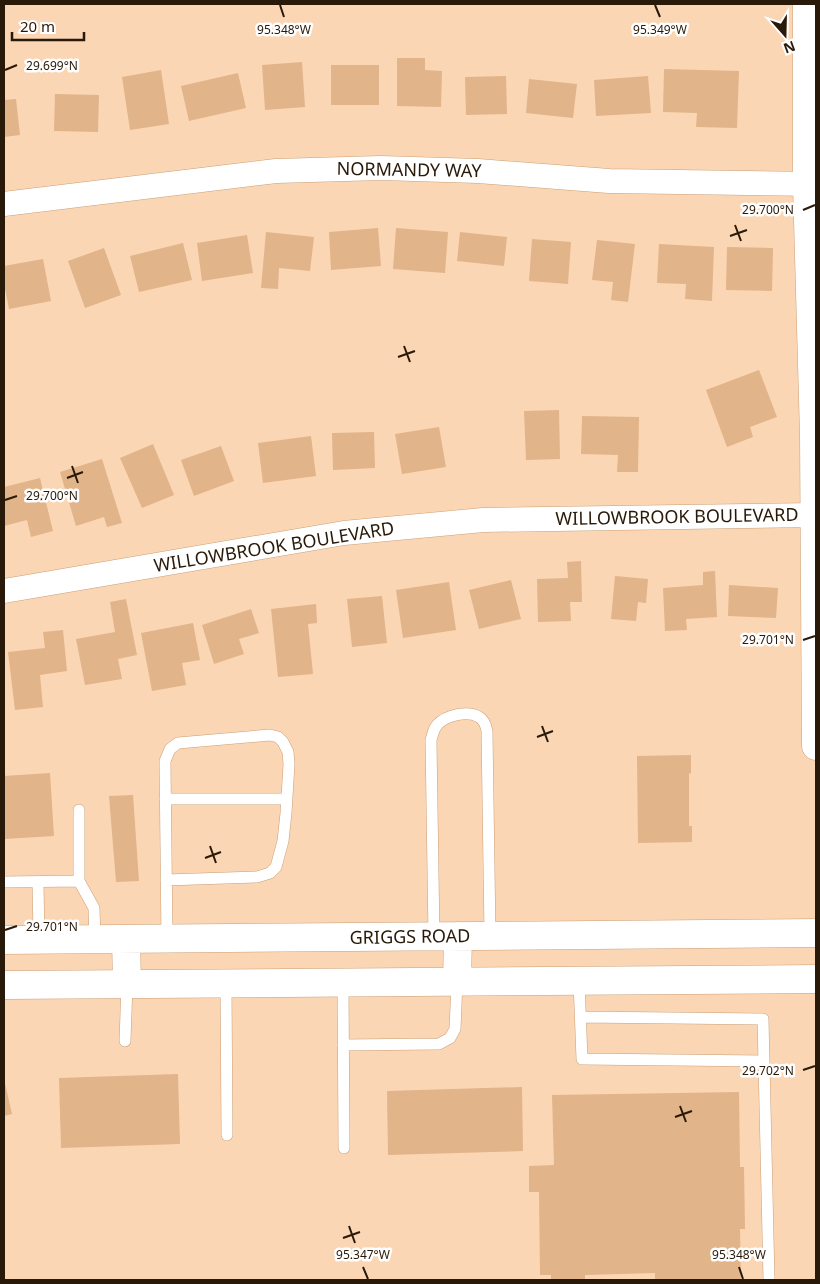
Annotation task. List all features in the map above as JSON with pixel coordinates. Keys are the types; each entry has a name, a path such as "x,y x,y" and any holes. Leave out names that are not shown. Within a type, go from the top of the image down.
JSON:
{"main road":[{"path":"807,4 815,435 816,746"},
{"name":"GRIGGS ROAD","path":"4,940 816,933"},
{"path":"446,937 457,982"},
{"path":"126,939 127,984"},
{"path":"4,985 816,979"}],"street":[{"name":"NORMANDY WAY","path":"4,204 276,171 381,168 478,171 609,181 811,184"},
{"name":"WILLOWBROOK BOULEVARD","path":"4,591 364,531 483,520 815,515"}],"lane":[{"path":"446,937 432,740 433,731 446,718 473,714 481,718 486,724 487,731 490,936"},
{"path":"166,880 257,877 270,872 276,867 282,841 289,764 288,752 278,737 270,735 178,742 170,749 165,761 165,799 166,880 167,939"},
{"path":"165,799 287,799"},
{"path":"79,810 79,881 94,908 95,940"},
{"path":"4,882 79,881"},
{"path":"38,882 39,940"},
{"path":"579,981 582,1059 764,1061"},
{"path":"343,1045 438,1044 450,1038 455,1029 457,982"},
{"path":"342,983 344,1148"},
{"path":"125,1041 127,984"},
{"path":"226,984 227,1135"},
{"path":"581,1018 763,1019 769,1280"}],"building":[{"path":"397,58 425,58 425,70 442,71 441,107 397,106"},
{"path":"302,62 305,107 265,110 262,65"},
{"path":"331,65 379,65 379,105 331,105"},
{"path":"664,69 739,71 737,128 696,127 697,113 663,112"},
{"path":"161,70 169,124 130,130 122,77"},
{"path":"238,73 246,108 189,121 181,86"},
{"path":"506,76 507,114 466,115 465,77"},
{"path":"648,76 651,113 596,116 594,80"},
{"path":"529,79 577,84 573,118 526,113"},
{"path":"55,94 99,95 98,132 54,131"},
{"path":"16,99 20,135 4,137 4,100"},
{"path":"378,228 381,266 331,270 329,232"},
{"path":"396,228 448,232 445,273 393,269"},
{"path":"266,232 314,237 310,271 279,268 278,289 261,288"},
{"path":"460,232 507,237 504,266 457,261"},
{"path":"247,235 253,273 202,281 197,243"},
{"path":"532,239 571,242 568,284 529,281"},
{"path":"597,240 635,244 628,302 611,300 613,282 592,280"},
{"path":"183,243 192,280 139,292 130,256"},
{"path":"659,244 714,247 712,301 685,299 686,284 657,283"},
{"path":"727,247 773,248 772,291 726,290"},
{"path":"104,248 121,295 85,308 68,261"},
{"path":"43,259 51,301 9,309 4,283 4,266"},
{"path":"759,370 777,417 750,427 753,437 727,447 706,390"},
{"path":"559,410 560,459 526,460 524,411"},
{"path":"582,416 639,417 638,472 617,472 618,455 581,454"},
{"path":"439,427 446,467 402,474 395,434"},
{"path":"374,432 375,468 333,470 332,433"},
{"path":"311,436 316,476 263,483 258,443"},
{"path":"153,444 174,495 142,508 120,458"},
{"path":"221,446 234,481 194,496 181,460"},
{"path":"102,459 122,523 107,527 104,517 76,526 60,472"},
{"path":"40,478 53,531 31,537 27,520 4,526 4,487"},
{"path":"581,561 582,602 570,602 571,621 538,622 537,579 568,578 567,562"},
{"path":"715,571 717,617 686,619 687,630 665,631 663,588 703,585 703,572"},
{"path":"615,576 648,579 646,603 638,602 636,621 611,619"},
{"path":"511,580 521,619 479,629 469,590"},
{"path":"449,582 456,630 403,638 396,590"},
{"path":"729,585 778,588 776,618 728,616"},
{"path":"382,596 387,643 352,647 347,599"},
{"path":"126,599 137,655 118,659 122,679 85,685 76,639 115,632 110,602"},
{"path":"316,604 317,623 308,624 313,674 278,677 271,609"},
{"path":"251,609 259,633 239,639 244,654 214,664 202,625"},
{"path":"193,623 200,660 182,663 186,685 152,691 141,633"},
{"path":"63,630 67,671 40,675 43,707 15,710 8,652 45,648 43,632"},
{"path":"691,755 689,826 692,826 692,842 638,843 637,756"},
{"path":"50,773 54,836 4,839 4,776"},
{"path":"133,795 139,881 116,882 109,796"},
{"path":"178,1074 180,1144 61,1148 59,1078"},
{"path":"4,1079 12,1114 4,1116"},
{"path":"522,1087 523,1151 388,1155 387,1091"},
{"path":"739,1092 740,1167 744,1167 745,1229 740,1229 741,1280 655,1280 655,1273 585,1275 585,1280 551,1280 551,1275 540,1275 539,1192 529,1192 529,1166 554,1165 552,1095"}]}
